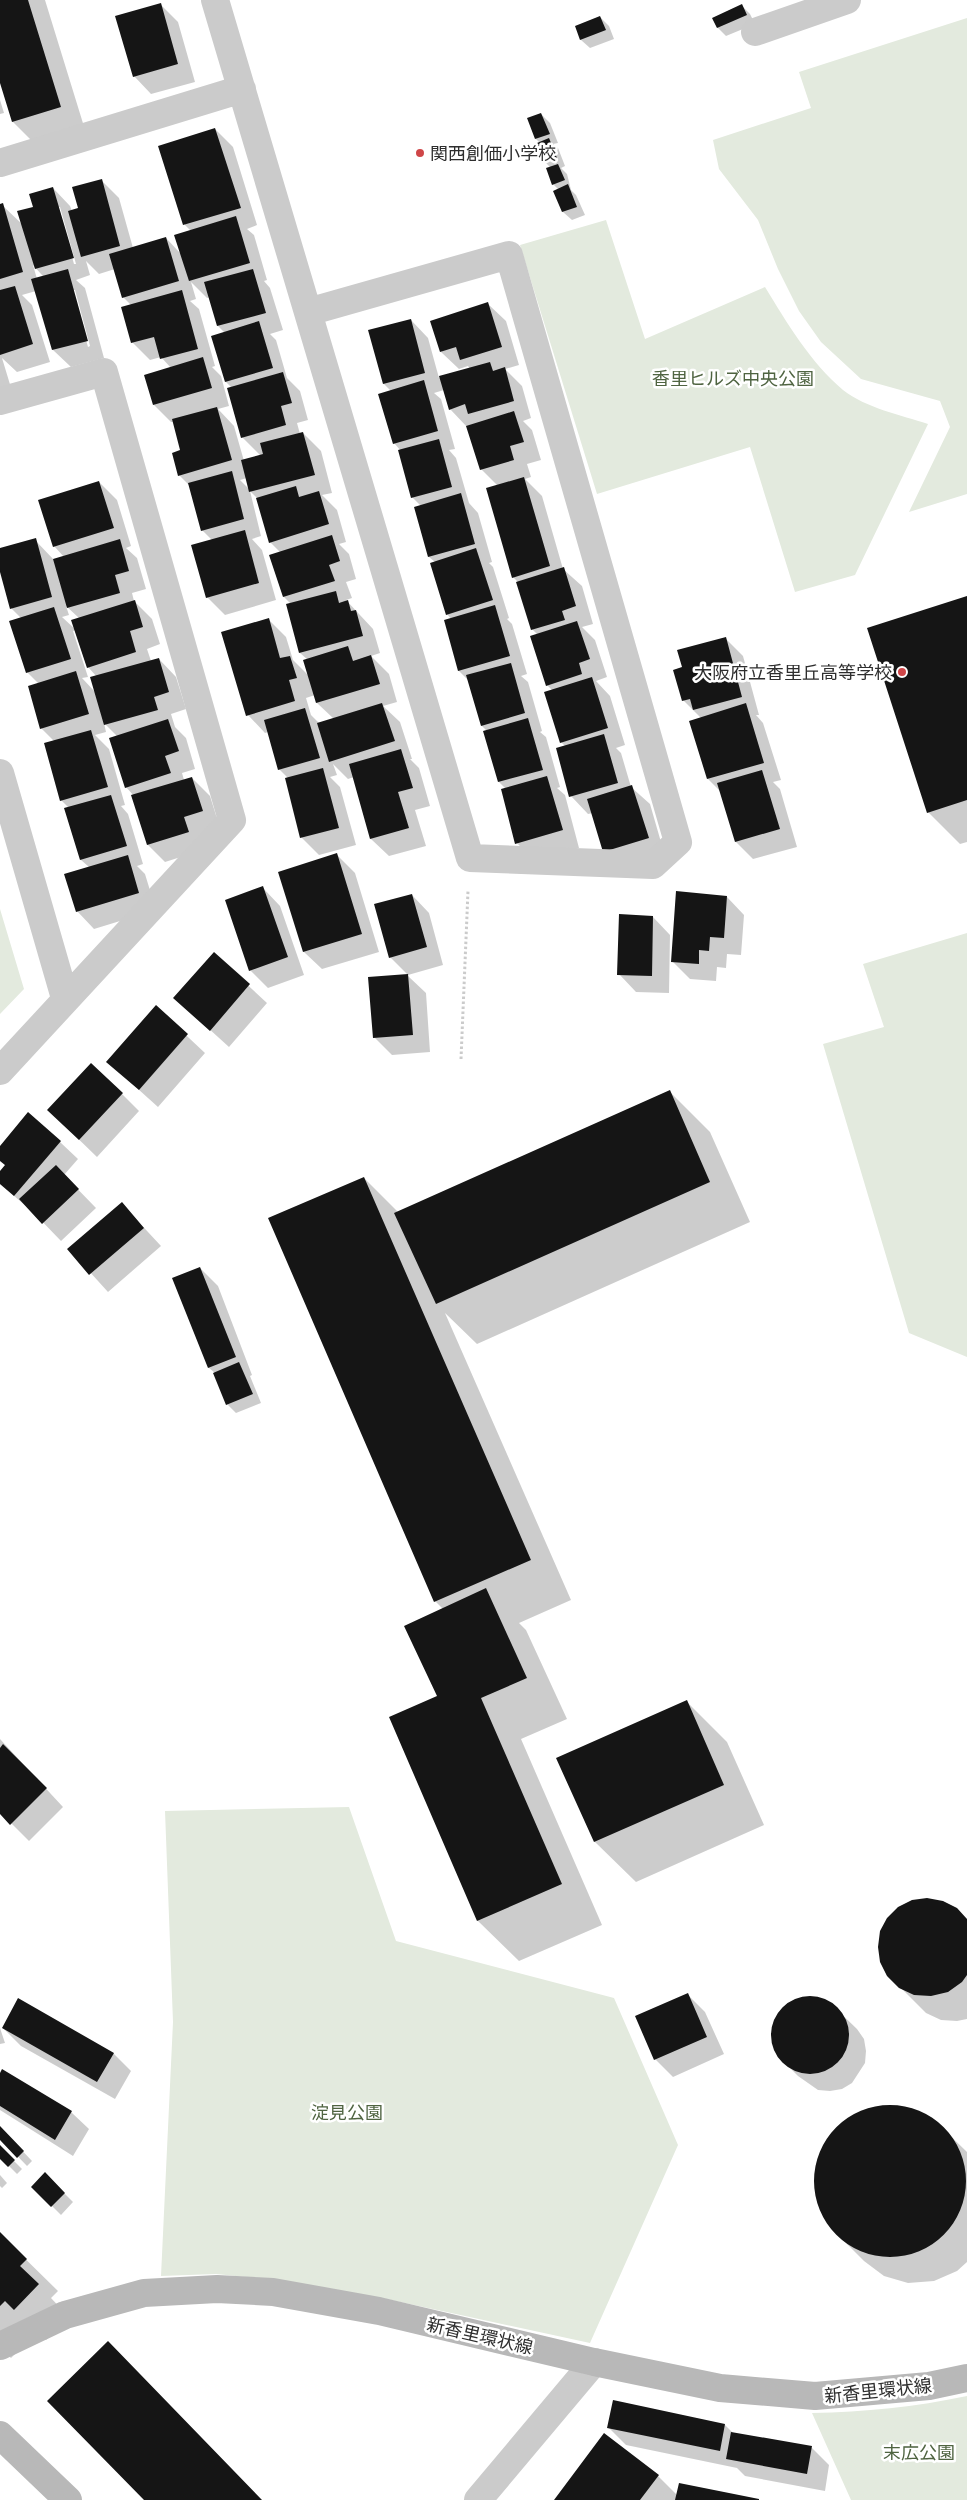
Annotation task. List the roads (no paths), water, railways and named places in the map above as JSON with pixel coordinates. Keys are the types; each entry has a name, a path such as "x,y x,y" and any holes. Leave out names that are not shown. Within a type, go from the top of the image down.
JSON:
{"street":[{"path":"215,0 470,858 653,865 678,842 509,255 308,312"},
{"path":"755,32 847,0"},
{"path":"0,163 242,89"},
{"path":"0,401 104,372 232,820 65,998 0,1071"},
{"path":"0,773 65,998"},
{"name":"新香里環状線","path":"0,2346 65,2315 144,2293 217,2289 274,2292 379,2311 594,2362 720,2388 816,2396 929,2386 967,2378"},
{"path":"478,2500 594,2362"},
{"path":"0,2436 68,2500"}],"place":[{"name":"関西創価小学校","path":"420,153"},
{"name":"大阪府立香里丘高等学校","path":"902,672"}],"park label":[{"name":"香里ヒルズ中央公園","path":"733,378"},
{"name":"淀見公園","path":"347,2112"},
{"name":"末広公園","path":"919,2452"}]}
